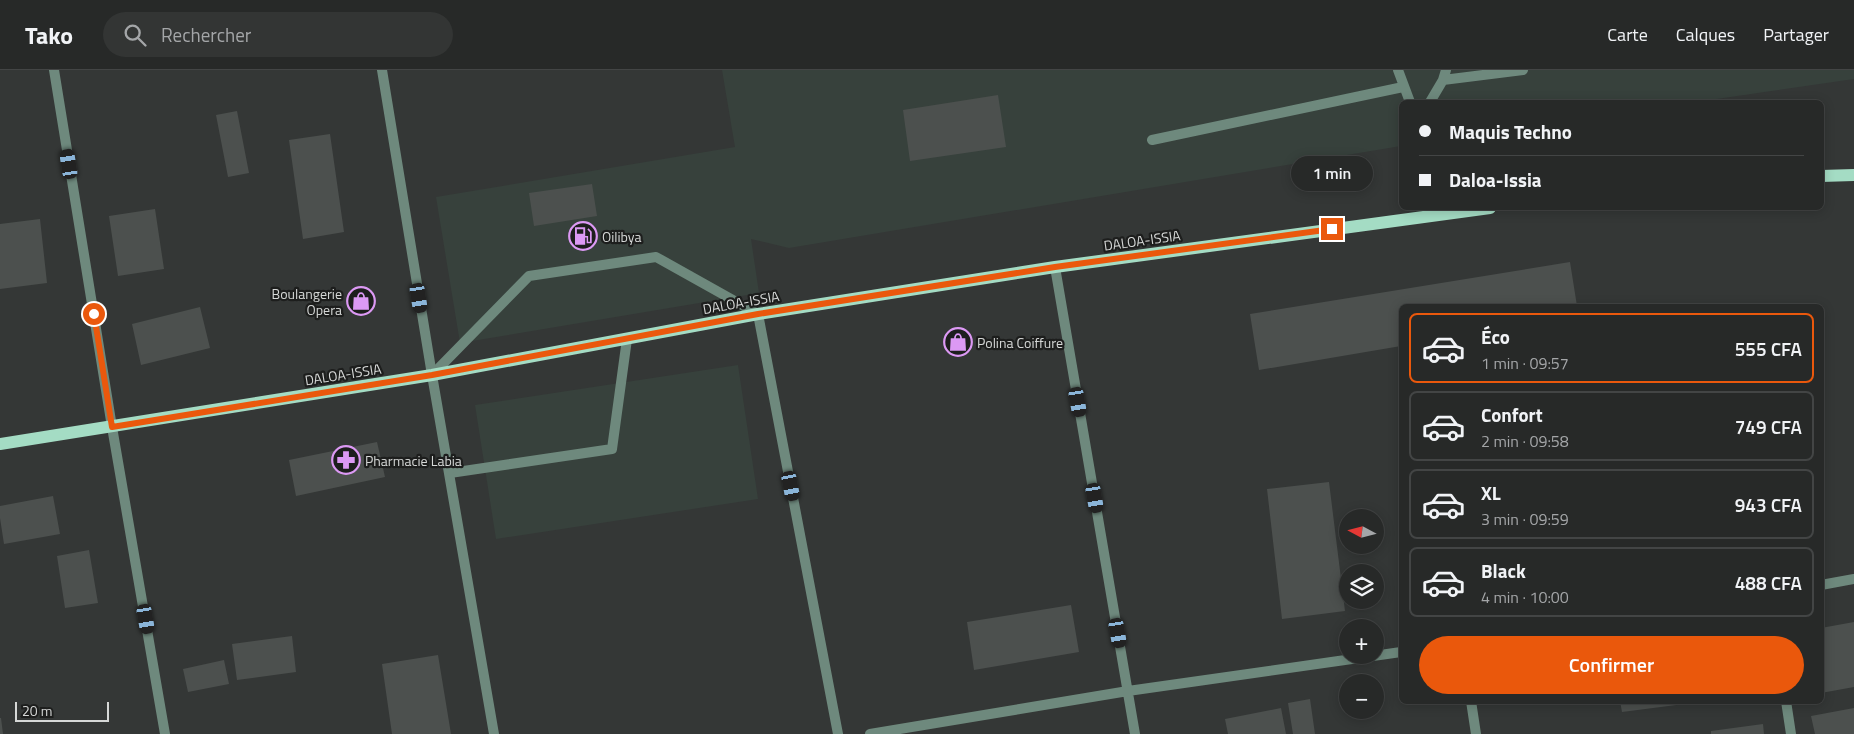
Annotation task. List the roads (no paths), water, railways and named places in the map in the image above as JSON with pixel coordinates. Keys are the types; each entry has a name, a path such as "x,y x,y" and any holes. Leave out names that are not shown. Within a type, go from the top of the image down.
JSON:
{"main road":[{"path":"1824,176 1854,175"},
{"name":"DALOA-ISSIA","path":"0,444 432,375 758,314 1055,267 1430,211 1450,210"}],"street":[{"path":"54,70 112,427 166,734"},
{"path":"382,70 494,734"},
{"path":"1398,70 1409,100"},
{"path":"1431,100 1444,75 1523,70"},
{"path":"1152,140 1403,86"},
{"path":"432,375 529,276 656,257 758,314 838,734"},
{"path":"1055,267 1135,734"},
{"path":"450,473 612,449 628,339"},
{"path":"1824,584 1854,579"},
{"path":"870,734 1128,691 1399,652"},
{"path":"1471,704 1476,734"},
{"path":"1787,704 1792,734"}],"place":[{"name":"Oilibya","path":"583,236"},
{"name":"Boulangerie Opera","path":"361,301"},
{"name":"Polina Coiffure","path":"958,342"},
{"name":"Pharmacie Labia","path":"346,460"}]}
